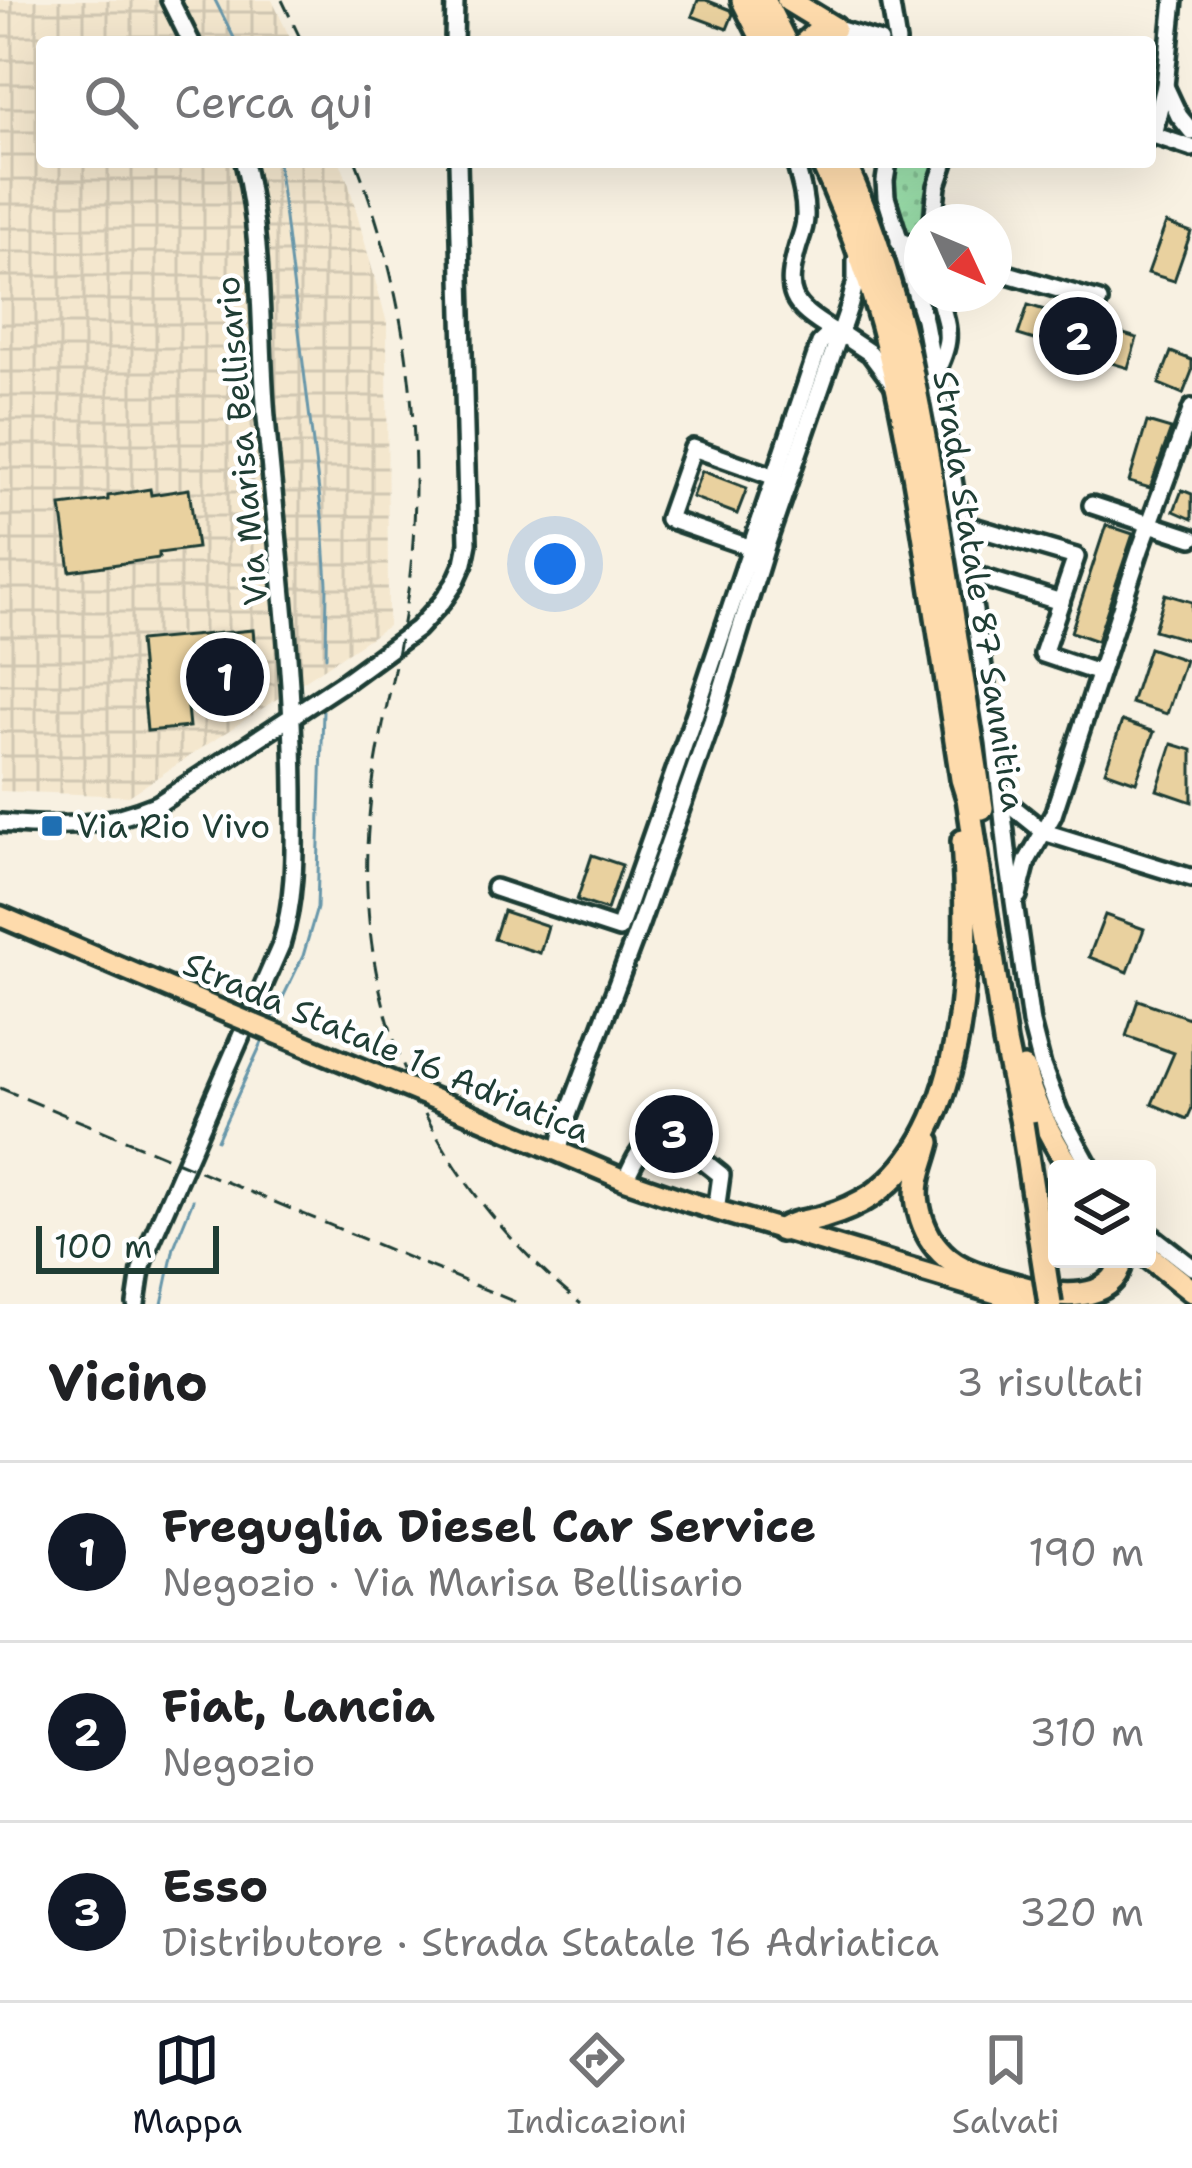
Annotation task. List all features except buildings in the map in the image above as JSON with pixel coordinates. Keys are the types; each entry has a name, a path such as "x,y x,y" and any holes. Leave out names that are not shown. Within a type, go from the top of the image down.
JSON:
{"highway":[{"path":"743,0 761,36"},
{"path":"764,0 782,36"},
{"path":"788,0 834,28"},
{"path":"812,36 820,29 834,28"},
{"name":"Strada Statale 87 Sannitica","path":"825,168 877,302 900,392 962,779"},
{"name":"Strada Statale 87 Sannitica","path":"847,168 900,326 920,412 1016,1039"},
{"path":"962,779 1050,1304"},
{"path":"781,1230 792,1222 837,1213 875,1192 902,1168 927,1129 949,1066 962,996 962,779"},
{"path":"1016,1039 1022,1124"},
{"path":"1016,1039 1028,1087 1065,1160"},
{"path":"927,1129 929,1144 918,1176 917,1204 927,1233 949,1259 980,1275 1069,1301 1104,1293 1120,1268"},
{"path":"1156,1262 1192,1292"}],"main road":[{"name":"Strada Statale 16 Adriatica","path":"0,916 625,1180 1031,1304"}],"street":[{"path":"170,0 188,36"},
{"path":"454,36 455,0"},
{"path":"890,0 896,36"},
{"path":"1157,136 1174,0"},
{"path":"834,28 860,36"},
{"path":"1156,98 1166,86"},
{"path":"1166,86 1192,132"},
{"path":"1157,136 1180,116"},
{"path":"1157,136 1192,148"},
{"name":"Via Marisa Bellisario","path":"246,168 257,255 291,716"},
{"path":"0,823 99,824 158,803 417,628 442,602 464,562 468,543 458,168"},
{"path":"797,168 806,221 789,277 794,298 807,315 870,352 900,392"},
{"path":"887,168 886,197 924,319 960,523 1031,1023 1059,1111 1086,1160"},
{"path":"935,204 943,168"},
{"path":"899,242 904,243"},
{"path":"559,1151 565,1123 712,721 836,332 854,291 857,244"},
{"path":"1012,275 1099,301"},
{"path":"934,377 948,345 943,312"},
{"path":"495,888 619,929 820,343 836,332"},
{"path":"1018,935 1020,884 1027,861 1053,814 1192,408"},
{"path":"752,548 668,519 674,501 693,448 776,477"},
{"path":"1092,505 1192,538"},
{"path":"960,523 1076,557 1043,655 1099,673"},
{"path":"968,573 1061,602"},
{"path":"136,1304 149,1246 281,945 291,912 291,716"},
{"path":"1002,798 1044,832 1192,878"},
{"path":"625,1180 641,1147 673,1137 722,1175 716,1210"},
{"path":"1156,1239 1192,1267"}],"shaded area":[{"path":"0,0 272,0 289,36 36,36 36,168 342,168 387,323 388,626 129,796 0,791"}],"green space":[{"path":"893,168 933,168 924,204 904,204 904,230 890,189"}],"waterway":[{"path":"215,0 233,36"},
{"path":"279,168 323,524 326,657"},
{"path":"270,1024 303,956 317,908 323,711"},
{"path":"217,1140 264,1038"},
{"path":"162,1304 174,1247 193,1200"}],"railway":[{"path":"282,0 299,36"},
{"path":"358,168 398,306 415,455 409,587 370,807 367,880 373,950 387,1018 410,1082 441,1144 527,1255 581,1304"},
{"path":"0,1088 520,1304"}],"place":[{"name":"Fiat, Lancia","path":"1078,336"},
{"name":"Freguglia Diesel Car Service","path":"225,677"},
{"name":"Via Rio Vivo","path":"52,826"},
{"name":"Esso","path":"674,1134"}]}
